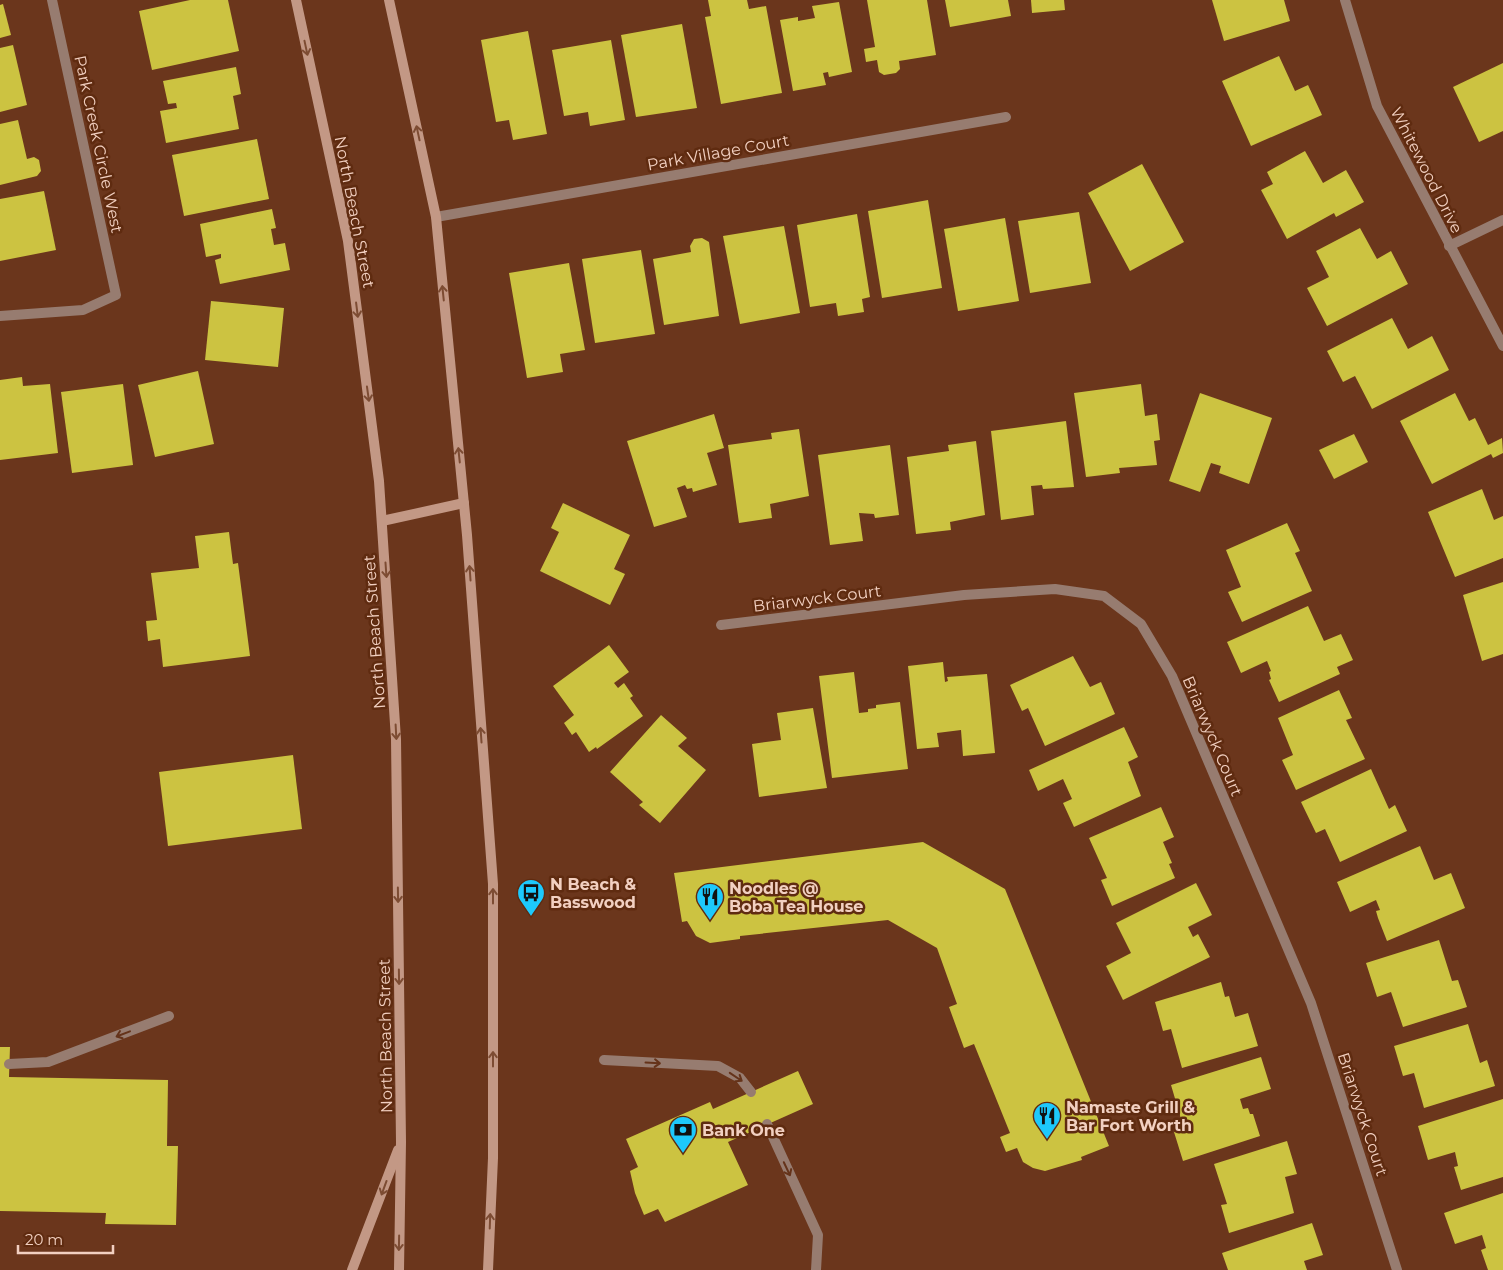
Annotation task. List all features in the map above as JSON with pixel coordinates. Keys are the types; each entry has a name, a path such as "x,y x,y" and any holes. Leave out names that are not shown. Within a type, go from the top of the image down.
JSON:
{"main road":[{"name":"North Beach Street","path":"296,0 348,241 379,481 396,739 401,1142 399,1270"},
{"path":"389,0 436,217 464,503 493,884 493,1158 488,1270"},
{"path":"382,521 464,503"},
{"path":"352,1270 401,1142"}],"street":[{"name":"Park Creek Circle West","path":"0,316 83,310 116,295 52,0"},
{"name":"Whitewood Drive","path":"1345,0 1377,106 1503,346"},
{"name":"Park Village Court","path":"436,217 1006,117"},
{"path":"1449,246 1503,220"},
{"name":"Briarwyck Court","path":"721,625 964,595 1055,589 1104,596 1141,624 1172,676 1311,1003 1397,1270"},
{"path":"9,1064 48,1062 169,1016"},
{"path":"604,1060 718,1066 740,1078 751,1092"},
{"path":"767,1124 818,1235 816,1270"}],"building":[{"path":"190,0 228,0 239,51 152,70 139,11"},
{"path":"708,0 747,0 749,9 766,6 782,93 721,104 705,17 711,16"},
{"path":"867,0 927,0 936,55 899,61 900,69 896,73 884,75 879,72 877,60 866,62 864,49 875,47"},
{"path":"945,0 1008,0 1011,16 950,27"},
{"path":"1031,0 1064,0 1065,10 1032,13"},
{"path":"1212,0 1284,0 1290,21 1224,41"},
{"path":"839,2 852,72 829,77 828,72 823,73 826,85 793,91 780,20 798,17 798,21 815,18 812,6"},
{"path":"3,4 11,35 0,38 0,5"},
{"path":"682,24 697,108 636,117 621,35"},
{"path":"528,31 547,134 513,140 509,120 496,122 481,40"},
{"path":"611,40 625,120 590,126 588,112 564,116 552,50"},
{"path":"13,45 27,105 0,112 0,48"},
{"path":"1279,56 1295,91 1308,85 1322,115 1251,146 1222,81"},
{"path":"1503,63 1503,131 1479,142 1453,87"},
{"path":"236,67 241,94 233,96 239,129 166,143 160,111 177,108 176,103 168,104 163,81"},
{"path":"18,120 27,159 34,157 39,160 41,171 37,176 0,185 0,124"},
{"path":"257,139 269,199 184,216 172,155"},
{"path":"1305,151 1323,183 1346,170 1364,202 1336,217 1334,213 1287,239 1261,190 1273,184 1267,172"},
{"path":"1142,164 1184,242 1130,271 1088,193"},
{"path":"44,191 56,250 0,261 0,199"},
{"path":"928,200 942,288 882,298 868,211"},
{"path":"272,209 276,228 271,229 274,245 285,243 290,270 220,284 215,260 221,258 221,254 206,257 200,224"},
{"path":"1079,212 1091,283 1030,293 1018,221"},
{"path":"857,214 870,297 862,299 864,312 838,316 836,303 810,307 797,225"},
{"path":"1005,218 1019,301 958,311 944,229"},
{"path":"784,226 800,313 740,324 723,236"},
{"path":"1360,228 1377,259 1391,251 1408,284 1327,326 1307,288 1329,277 1316,251"},
{"path":"702,238 709,242 719,316 664,325 653,259 691,252 690,246 694,239"},
{"path":"641,250 655,334 595,343 582,259"},
{"path":"569,263 585,350 560,354 563,372 527,378 509,273"},
{"path":"211,301 284,308 278,367 205,360"},
{"path":"1392,318 1408,349 1432,336 1449,370 1372,409 1355,376 1343,382 1327,351"},
{"path":"198,371 214,444 155,457 138,385"},
{"path":"22,377 23,386 50,384 58,453 0,460 0,380"},
{"path":"123,384 133,465 72,473 61,392"},
{"path":"1141,384 1145,416 1157,414 1160,440 1154,441 1157,465 1119,468 1120,473 1086,477 1074,393"},
{"path":"1200,393 1272,418 1249,484 1219,473 1221,466 1211,463 1200,492 1169,481"},
{"path":"1455,393 1469,421 1475,418 1488,445 1502,438 1503,453 1493,458 1491,454 1432,484 1400,421"},
{"path":"714,414 724,448 707,453 717,485 693,492 692,488 687,489 685,485 677,488 687,517 654,527 627,441"},
{"path":"1066,421 1074,487 1043,489 1042,485 1031,486 1034,515 1001,520 991,431"},
{"path":"799,429 809,496 770,504 772,518 739,523 728,445 772,439 771,433"},
{"path":"1354,434 1368,462 1334,479 1319,450"},
{"path":"976,441 985,515 950,522 951,530 916,534 907,457 949,451 948,445"},
{"path":"890,445 899,515 875,518 874,514 859,513 863,541 830,545 818,455"},
{"path":"1482,489 1494,520 1503,516 1503,558 1455,577 1428,512"},
{"path":"563,503 630,535 614,569 625,574 610,605 540,571 559,532 551,528"},
{"path":"1287,523 1300,551 1295,553 1312,591 1242,622 1228,592 1241,587 1226,550"},
{"path":"229,532 233,564 238,563 250,656 163,667 160,639 148,641 146,621 157,620 151,573 199,568 195,536"},
{"path":"1503,582 1503,654 1482,661 1463,595"},
{"path":"1308,606 1324,641 1341,634 1353,660 1337,667 1340,674 1279,702 1269,680 1271,679 1269,672 1271,671 1267,661 1241,673 1227,642"},
{"path":"609,645 629,672 614,683 618,688 624,683 633,696 630,698 643,716 597,749 596,747 589,752 576,732 572,735 564,723 574,715 553,686"},
{"path":"1073,656 1090,687 1101,682 1115,714 1045,746 1028,708 1022,711 1010,685"},
{"path":"943,662 945,682 948,681 947,677 987,674 995,753 963,756 961,730 937,733 939,747 917,749 908,666"},
{"path":"854,672 859,713 868,712 868,709 876,708 876,705 900,702 908,769 832,778 819,676"},
{"path":"1339,690 1352,718 1346,720 1365,759 1296,790 1282,760 1293,755 1278,718"},
{"path":"813,708 827,788 759,797 752,744 781,740 777,713"},
{"path":"661,715 687,738 678,746 706,770 660,823 639,805 643,802 610,772"},
{"path":"1124,727 1138,757 1128,762 1141,796 1074,827 1063,803 1072,799 1063,779 1038,791 1029,770"},
{"path":"293,755 302,829 168,846 159,772"},
{"path":"1371,769 1389,809 1395,805 1407,831 1340,862 1325,829 1316,833 1301,802"},
{"path":"1161,807 1174,837 1163,842 1172,863 1169,864 1175,878 1112,906 1101,880 1107,878 1089,838"},
{"path":"923,842 1005,889 1109,1146 1081,1157 1082,1160 1045,1171 1033,1168 1023,1162 1017,1148 1006,1152 1000,1137 1010,1133 974,1044 964,1048 949,1007 957,1004 937,948 888,920 740,936 740,939 710,943 696,936 687,921 682,922 674,873"},
{"path":"1420,846 1434,880 1451,873 1465,908 1387,941 1376,911 1380,910 1376,900 1350,912 1337,882"},
{"path":"1196,883 1212,915 1188,927 1193,937 1198,934 1210,957 1123,1000 1106,966 1131,953 1116,923"},
{"path":"1439,940 1452,981 1458,980 1467,1007 1403,1027 1391,992 1377,997 1366,963"},
{"path":"1221,982 1225,997 1229,996 1235,1017 1248,1013 1258,1046 1182,1068 1171,1029 1163,1031 1155,1002"},
{"path":"1468,1024 1480,1063 1487,1060 1495,1086 1424,1108 1414,1073 1403,1076 1394,1046"},
{"path":"0,1047 10,1047 9,1077 168,1080 167,1146 178,1146 176,1225 105,1224 106,1213 0,1211"},
{"path":"1261,1057 1271,1089 1240,1099 1243,1109 1248,1108 1250,1114 1253,1114 1260,1136 1183,1161 1174,1132 1184,1129 1171,1085"},
{"name":"Bank One","path":"798,1071 813,1104 728,1142 748,1185 665,1222 658,1209 644,1215 635,1193 630,1171 638,1167 626,1139 710,1102 713,1109"},
{"path":"1503,1099 1503,1177 1461,1190 1454,1167 1458,1166 1455,1152 1428,1160 1418,1126"},
{"path":"1287,1141 1297,1174 1285,1177 1294,1213 1229,1233 1221,1205 1227,1204 1214,1164"},
{"path":"1503,1193 1503,1270 1488,1270 1481,1250 1486,1248 1482,1235 1455,1244 1444,1213"},
{"path":"1312,1223 1323,1255 1304,1261 1307,1270 1228,1270 1222,1253"}],"place":[{"name":"N Beach & Basswood","path":"531,917"},
{"name":"Noodles @ Boba Tea House","path":"710,921"},
{"name":"Namaste Grill & Bar Fort Worth","path":"1047,1140"},
{"name":"Bank One","path":"683,1154"}]}
